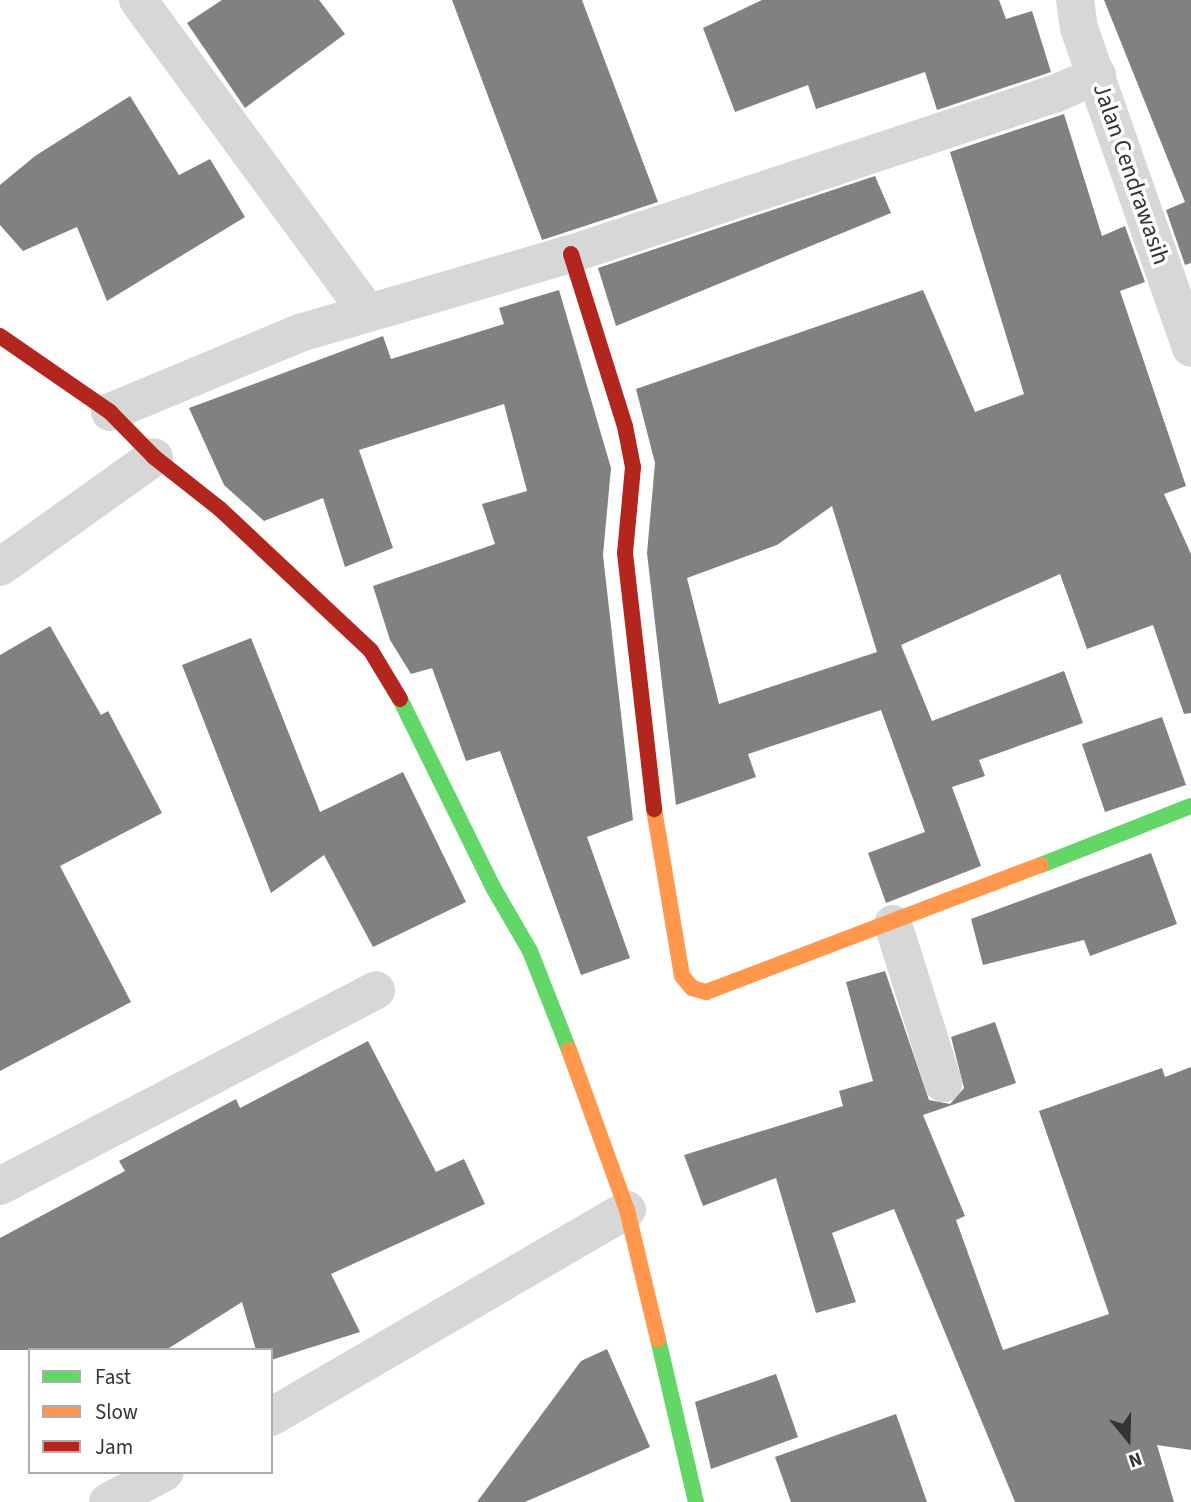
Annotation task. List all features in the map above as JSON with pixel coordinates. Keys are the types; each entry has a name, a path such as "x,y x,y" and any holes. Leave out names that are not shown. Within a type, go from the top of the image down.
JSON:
{"street":[{"path":"138,0 367,312"},
{"name":"Jalan Cendrawasih","path":"1075,0 1079,28 1191,348"},
{"path":"110,412 300,333 571,254 1057,93 1097,75"},
{"path":"571,254 625,426 633,467 625,553 658,842 682,976 692,988 706,992 893,924 1191,806"},
{"path":"0,337 110,412 154,457 220,509 372,651 416,725 494,889 530,951 627,1210 696,1502"},
{"path":"0,567 154,457"},
{"path":"893,924 943,1083"},
{"path":"0,1186 376,990"},
{"path":"273,1416 627,1210"},
{"path":"108,1502 161,1474"}],"building":[{"path":"222,0 319,0 345,34 245,108 187,23"},
{"path":"452,0 582,0 658,202 542,240"},
{"path":"762,0 999,0 1006,19 1032,11 1051,72 937,110 925,72 816,109 808,85 735,112 703,28"},
{"path":"1104,0 1191,0 1191,263 1185,265 1166,210 1185,202"},
{"path":"130,96 179,175 210,159 245,217 107,301 77,227 23,251 0,225 0,185 35,156"},
{"path":"1064,114 1102,236 1125,226 1145,282 1120,291 1186,486 1164,494 1191,554 1191,713 1184,714 1153,625 1087,649 1060,574 901,645 932,721 1064,671 1083,723 979,760 985,776 952,787 981,866 886,903 868,853 925,832 881,710 748,754 756,777 676,805 647,553 655,463 636,389 923,290 975,412 1024,394 950,152","holes":["832,506 877,652 719,704 687,578 777,545"]},
{"path":"875,176 891,213 616,326 598,268"},
{"path":"559,290 611,468 603,555 633,820 587,837 630,958 581,975 500,751 466,761 432,668 411,674 390,640 373,586 495,544 482,504 527,491 504,404 359,450 393,548 345,567 323,498 264,521 224,485 189,408 383,336 391,359 504,324 499,308"},
{"path":"50,626 101,715 108,711 162,813 60,866 131,1002 0,1071 0,655"},
{"path":"251,638 320,812 403,772 466,902 373,947 324,855 271,893 182,665"},
{"path":"1162,717 1186,785 1105,812 1082,744"},
{"path":"1151,853 1177,924 1090,956 1084,940 983,965 971,919"},
{"path":"885,971 929,1100 950,1104 964,1088 951,1037 995,1022 1016,1083 923,1115 965,1216 956,1220 1003,1350 1109,1314 1039,1111 1162,1068 1165,1077 1191,1067 1191,1450 1157,1445 1174,1502 1015,1502 894,1209 832,1233 856,1302 816,1313 776,1178 703,1206 684,1155 843,1106 839,1091 873,1081 846,982"},
{"path":"368,1041 436,1172 464,1159 485,1204 331,1274 360,1332 273,1359 273,1348 255,1348 242,1302 169,1348 0,1350 0,1238 125,1171 119,1161 236,1099 240,1108"},
{"path":"607,1349 650,1447 525,1502 477,1502 581,1361"},
{"path":"776,1374 798,1437 711,1469 695,1402"},
{"path":"896,1414 927,1502 791,1502 775,1457"}],"traffic: fast":[{"path":"400,699 494,889 530,951 569,1050"},
{"path":"1041,865 1191,806"},
{"path":"658,1339 696,1502"}],"traffic: slow":[{"path":"654,809 682,976 692,988 706,992 1041,865"},
{"path":"569,1050 627,1210 658,1339"}],"traffic: jam":[{"path":"571,254 625,426 633,467 625,553 654,809"},
{"path":"0,336 110,412 154,457 220,509 371,651 400,699"}]}
